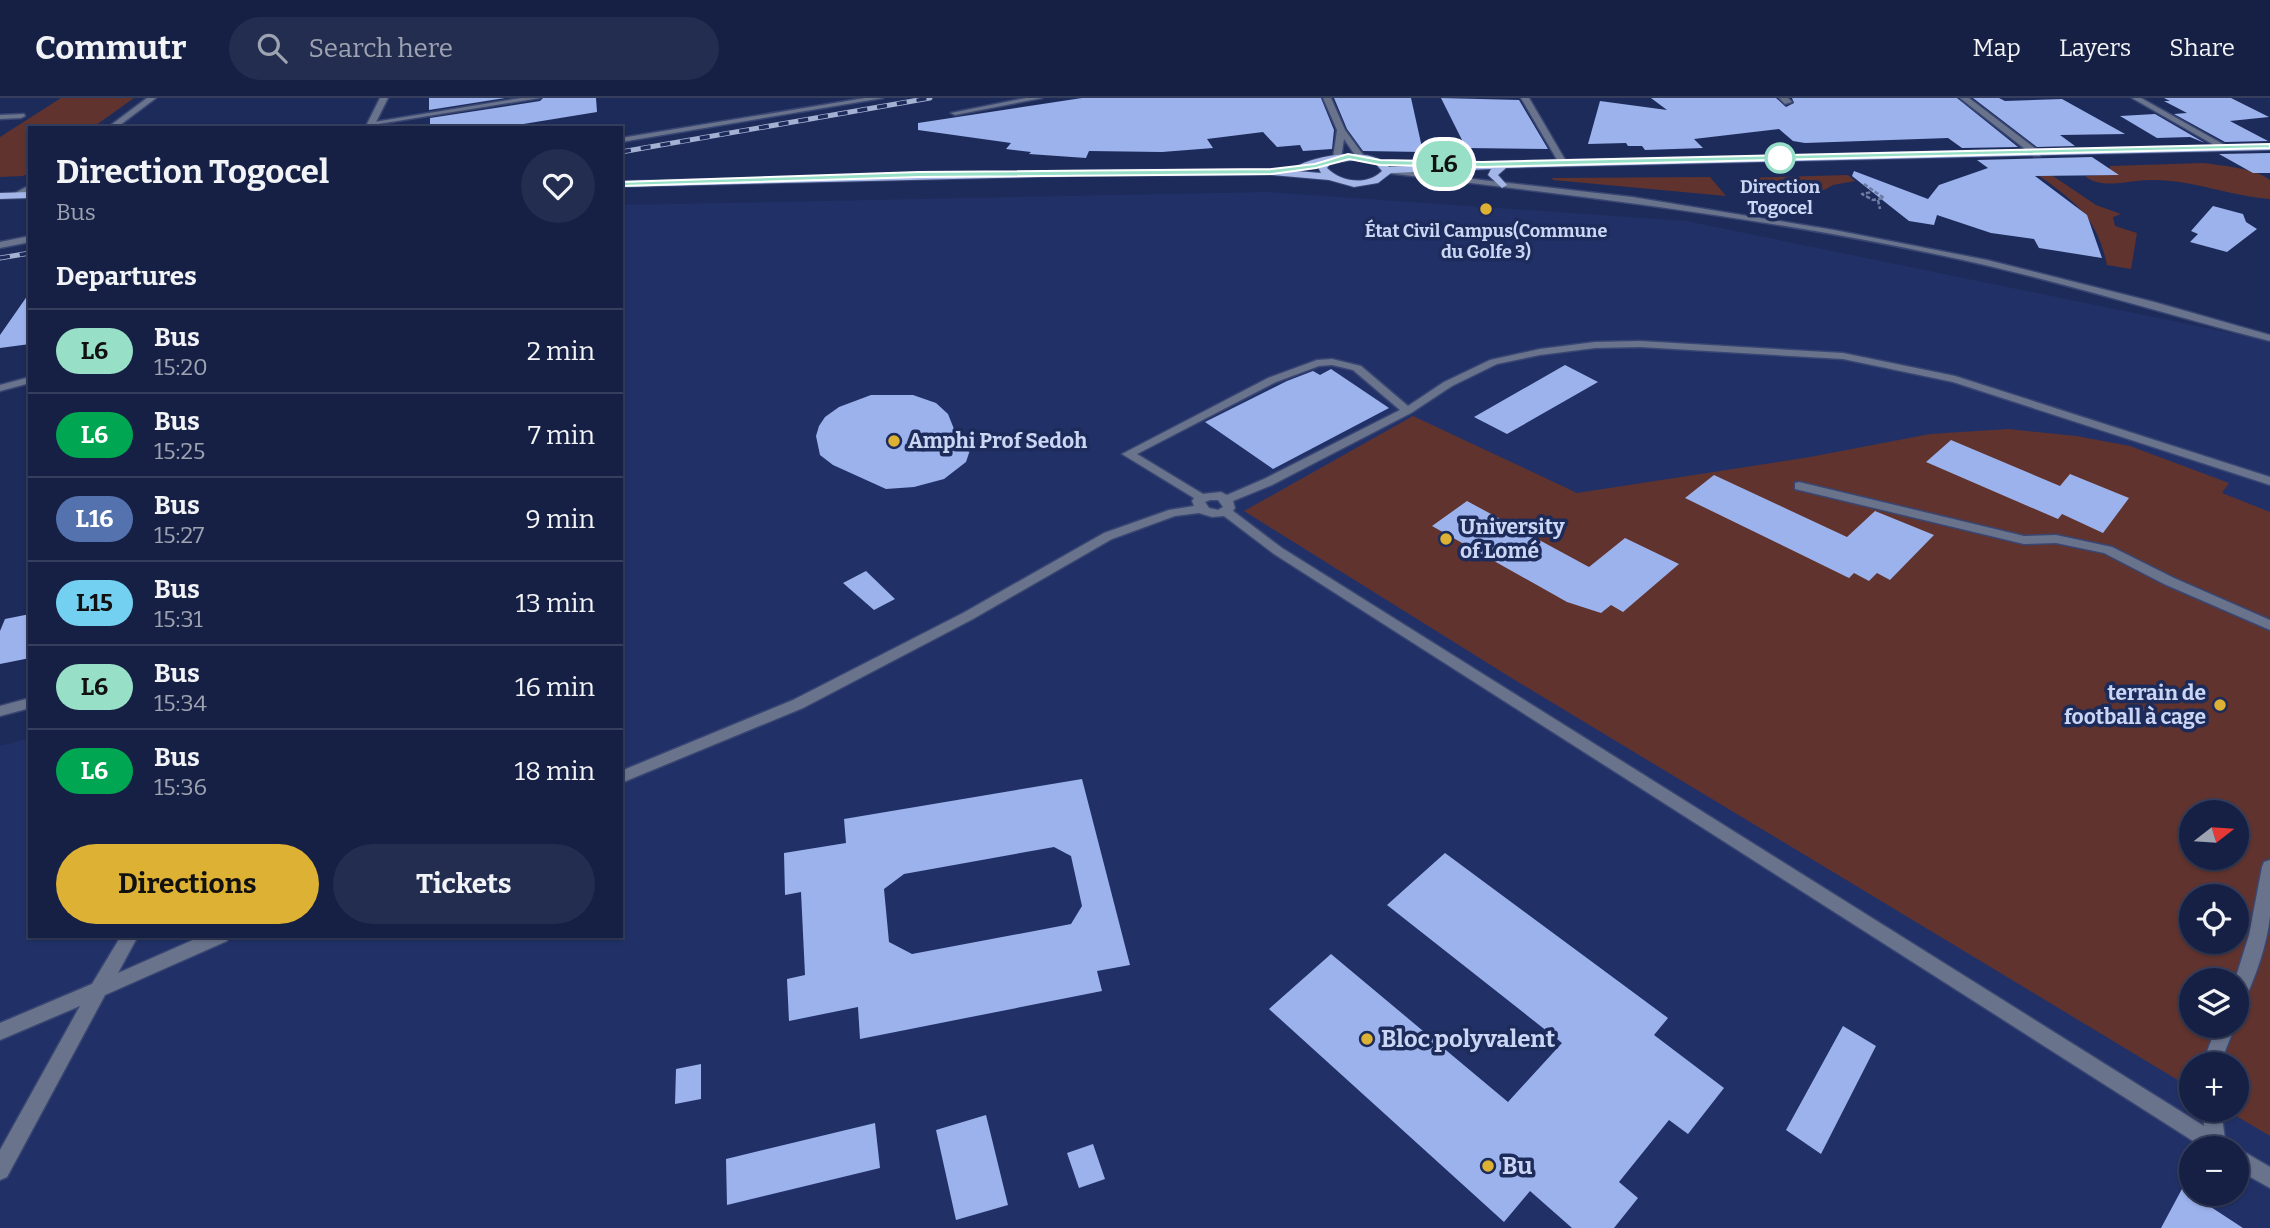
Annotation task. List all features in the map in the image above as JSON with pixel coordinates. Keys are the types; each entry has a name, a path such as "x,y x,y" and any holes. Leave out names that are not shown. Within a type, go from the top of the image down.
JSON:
{"main road":[{"path":"623,184 919,175 1272,172 1330,177 1357,183 1384,170 1505,164 2270,147"},
{"path":"1272,172 1360,156 1384,170"},
{"path":"1330,177 1323,171 1332,160"},
{"path":"1502,185 1493,175 1505,164"},
{"path":"0,196 24,195"}],"street":[{"path":"114,126 152,98"},
{"path":"370,125 384,98"},
{"path":"370,125 536,98"},
{"path":"826,98 832,106"},
{"path":"623,140 879,98"},
{"path":"955,113 1038,98"},
{"path":"1327,98 1341,130 1360,156"},
{"path":"1525,98 1563,163"},
{"path":"1964,98 2037,154"},
{"path":"2136,98 2226,148"},
{"path":"0,117 21,116"},
{"path":"1332,160 1341,130"},
{"path":"1384,170 1687,208 1937,253 2151,304 2270,338"},
{"path":"0,245 28,239"},
{"path":"1407,411 1357,368 1332,362 1317,363 1272,380 1128,454 1213,514 1268,482 1407,411 1448,384 1494,362 1540,352 1595,345 1640,344 1843,356 1955,379 2270,481"},
{"path":"0,388 28,381"},
{"path":"1799,486 2024,540 2056,539 2108,550 2169,581 2270,625"},
{"path":"623,776 798,704 1020,588 1108,536 1201,504 1214,495 1290,558 2203,1136"},
{"path":"0,711 28,704"},
{"path":"2249,968 2263,913 2270,867"},
{"path":"0,1170 97,990 129,938"},
{"path":"0,1032 217,938"},
{"path":"2249,1165 2270,1178"}],"path":[{"path":"1864,184 1884,196 1878,200"},
{"path":"1872,191 1862,194 1878,200"},
{"path":"1878,200 1880,209"}],"shaded area":[{"path":"61,98 134,98 95,126 28,126 28,173 23,176 0,177 0,137"},
{"path":"2204,163 2238,168 2264,176 2270,180 2270,199 2168,181 2144,180 2109,184 2085,176 2100,175 2110,170 2110,166"},
{"path":"2037,174 2050,174 2096,205 2121,214 2113,217 2115,226 2137,233 2131,269 2107,265 2090,222 2073,202"},
{"path":"1848,175 1855,181 1833,185 1819,193 1746,182 1742,178"},
{"path":"1710,177 1726,196 1552,178"},
{"name":"University of Lomé","path":"1268,192 1686,221 2270,341 2270,1228 0,1228 0,746 28,739 28,938 623,938 623,205"},
{"path":"1413,416 1577,493 1810,457 1930,434 2008,429 2076,436 2130,446 2229,483 2222,493 2270,512 2270,1136 2246,1122 2249,1122 2249,1052 2179,1052 2179,1081 1518,682 1244,511"}],"building":[{"path":"429,98 505,98 429,110"},
{"path":"543,98 596,98 597,112 510,126 430,126 430,118 540,101"},
{"path":"1082,98 1321,98 1334,130 1332,149 1303,151 1300,145 1277,147 1263,132 1207,139 1213,148 1162,152 1089,151 1086,158 1029,154 1031,152 1006,149 1011,143 918,130 918,123"},
{"path":"1334,98 1411,98 1423,152 1363,151 1347,129"},
{"path":"1441,98 1519,100 1548,149 1466,148"},
{"path":"1651,98 1776,98 1786,107 1794,103 1792,98 1957,98 2018,147 1962,148 1948,138 1805,143 1793,141 1779,129 1694,139 1703,148 1645,150 1642,146 1628,146 1626,143 1588,144 1600,101 1667,110"},
{"path":"1973,98 1999,98 2005,101 2062,99 2125,134 2060,135 2075,146 2037,147"},
{"path":"2164,98 2231,98 2269,117 2230,121 2268,141 2225,142 2174,114 2187,113 2164,101 2170,101"},
{"path":"2155,114 2205,143 2190,137 2157,138 2120,116"},
{"path":"2270,153 2270,173 2253,173 2219,154"},
{"path":"2092,157 2119,175 2035,176 2087,215 2102,258 2039,248 2034,239 1991,233 1937,215 1934,225 1909,221 1852,176 1854,171 1928,199 1939,185 1988,168 1977,160"},
{"path":"2213,206 2243,214 2246,222 2257,229 2227,252 2190,242 2198,234 2191,231"},
{"path":"28,295 28,344 0,348 0,335"},
{"path":"1565,365 1598,382 1507,434 1474,417"},
{"path":"1331,369 1389,408 1273,469 1205,422 1287,381 1313,371 1320,375"},
{"name":"Amphi Prof Sedoh","path":"871,395 913,395 936,403 948,414 958,439 974,438 966,462 944,479 914,487 886,489 833,465 820,455 816,436 819,426 825,417 839,407"},
{"path":"1951,440 2060,486 2070,474 2129,498 2103,533 2062,514 2058,519 1926,462"},
{"path":"1714,475 1847,537 1875,511 1934,535 1890,580 1877,573 1869,581 1854,573 1849,578 1685,498"},
{"path":"1467,501 1589,567 1625,538 1679,564 1623,612 1611,605 1601,613 1567,602 1432,526"},
{"path":"866,571 895,599 874,610 843,583"},
{"path":"28,614 28,658 0,664 0,631 5,619"},
{"path":"1082,779 1130,965 1097,971 1102,991 860,1039 858,1007 789,1021 787,979 805,975 801,892 785,895 784,853 846,843 844,819","holes":["1054,847 1071,856 1082,906 1071,924 912,954 889,942 884,889 904,874"]},
{"name":"Bloc polyvalent","path":"1445,853 1668,1018 1654,1035 1724,1088 1688,1134 1669,1120 1619,1182 1638,1198 1614,1228 1572,1228 1530,1191 1504,1222 1269,1009 1331,954 1508,1102 1562,1043 1387,905"},
{"path":"1843,1026 1876,1046 1821,1154 1786,1130"},
{"path":"701,1064 701,1099 675,1104 676,1069"},
{"path":"986,1115 1008,1205 956,1220 936,1130"},
{"path":"875,1123 880,1168 727,1205 726,1159"},
{"path":"1093,1144 1105,1179 1079,1188 1067,1153"},
{"path":"2179,1194 2179,1206 2209,1206 2243,1228 2161,1228"}],"railway":[{"path":"623,152 930,98"},
{"path":"0,258 28,253"}],"bus line":[{"name":"L6","path":"623,184 919,175 1272,172 1316,166 1348,156 1360,156 1380,162 1482,165 2270,147"}],"place":[{"name":"Direction Togocel","path":"1780,158"},
{"name":"État Civil Campus(Commune du Golfe 3)","path":"1486,209"},
{"name":"Amphi Prof Sedoh","path":"894,441"},
{"name":"University of Lomé","path":"1446,539"},
{"name":"terrain de football à cage","path":"2220,705"},
{"name":"Bloc polyvalent","path":"1367,1039"},
{"name":"Bu","path":"1488,1166"}]}
